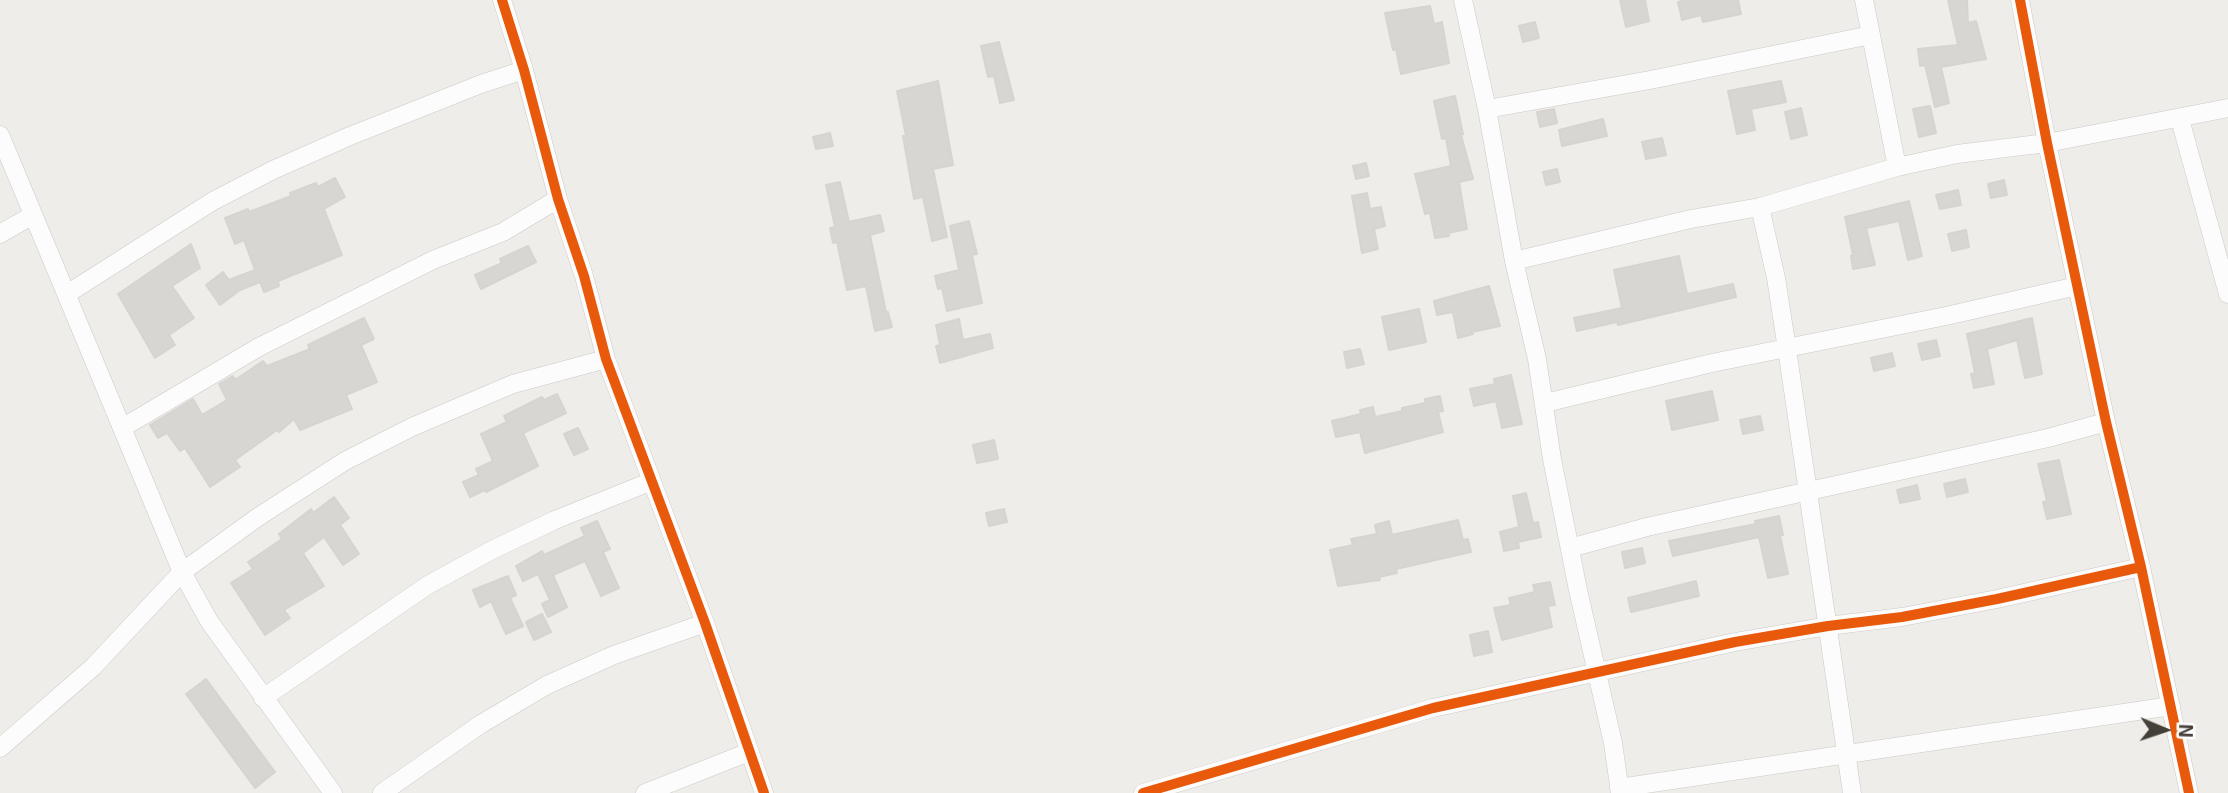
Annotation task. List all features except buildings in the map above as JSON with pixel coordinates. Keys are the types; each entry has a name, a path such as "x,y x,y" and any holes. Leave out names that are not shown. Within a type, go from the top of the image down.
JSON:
{"street":[{"path":"502,0 606,359 705,622 764,793"},
{"path":"1463,0 1545,403 1552,458 1570,548 1613,743 1620,791 2171,706"},
{"path":"1864,0 1897,167"},
{"path":"2020,0 2077,286 2189,793"},
{"path":"1487,109 1650,80 1871,35"},
{"path":"67,294 213,201 273,170 481,83 524,70"},
{"path":"1514,261 1691,219 1760,207 1897,167 1957,154 2047,143 2228,108"},
{"path":"2180,119 2222,249 2228,294"},
{"path":"0,135 182,572 209,621 333,793"},
{"path":"122,428 259,347 433,260 503,232 558,200"},
{"path":"1760,207 1776,278 1852,793"},
{"path":"0,234 33,215"},
{"path":"1545,403 1712,363 2077,286"},
{"path":"0,748 93,667 182,572 258,517 345,461 412,427 513,384 606,359"},
{"path":"1570,548 1647,527 2048,438 2106,422"},
{"path":"263,698 428,584 545,525 652,481"},
{"path":"1143,793 1433,708 1735,642 1902,617 2141,566"},
{"path":"382,793 481,724 547,685 614,655 705,622"},
{"path":"645,793 749,752"}],"cycle path":[{"path":"502,0 606,359 705,623 764,793"},
{"path":"2020,0 2106,422 2141,567 2189,793"},
{"path":"1143,793 1433,708 1735,642 1902,617 2141,567"}]}
